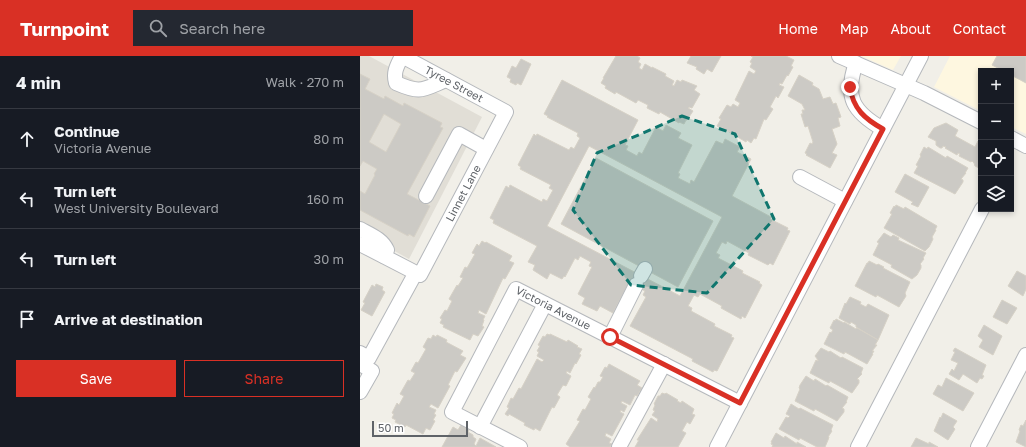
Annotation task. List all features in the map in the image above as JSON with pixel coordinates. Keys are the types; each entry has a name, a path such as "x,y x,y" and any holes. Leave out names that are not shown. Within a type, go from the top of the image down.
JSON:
{"street":[{"path":"402,56 394,76 396,83 411,90 420,91 446,80"},
{"name":"Tyree Street","path":"402,56 506,112"},
{"path":"839,56 906,85 978,121"},
{"path":"717,447 921,56"},
{"path":"856,63 850,87 851,96 855,106 872,123 883,129"},
{"name":"Linnet Lane","path":"360,353 369,358 418,275 506,112"},
{"path":"426,196 459,134 486,149"},
{"path":"800,177 846,201"},
{"path":"858,447 980,212"},
{"path":"360,229 384,244 387,250 384,256"},
{"path":"360,244 418,275"},
{"path":"610,337 640,277"},
{"name":"Victoria Avenue","path":"520,447 452,412 516,289 740,403"},
{"path":"480,427 545,304"},
{"path":"978,447 1026,355"},
{"path":"360,364 372,371 360,392"},
{"path":"619,447 664,364"}],"highlighted area":[{"path":"682,116 735,134 774,219 707,293 631,285 573,210 597,153"}],"shaded area":[{"path":"360,56 369,56 482,117 409,259 360,232"},
{"path":"861,56 901,56 893,70"},
{"path":"950,56 1026,56 1026,134 1014,128 1014,68 978,68 978,109 934,87"}],"building":[{"path":"616,56 637,56 640,58 638,62 641,64 639,68 642,70 645,64 666,74 665,76 674,81 672,85 674,86 677,80 681,82 682,80 697,86 694,90 700,94 692,108 688,108 693,111 684,124 679,123 660,112 659,114 647,108 648,105 638,100 636,103 605,88 606,86 601,83"},
{"path":"691,56 721,56 712,72 707,69 704,74 696,69 697,67 687,63"},
{"path":"751,56 786,56 794,60 791,66 793,67 788,76 787,75 782,84 780,83 779,85 784,87 778,98 776,96 770,107 773,109 766,120 764,119 756,139 754,138 751,143 747,140 746,142 717,126 721,119 719,118 727,105 731,107 733,104 738,107 740,103 735,100 749,71 754,74 756,71 750,67 752,63 750,62 753,57"},
{"path":"997,56 1026,56 1026,83 1014,77 1014,68 998,68 992,65"},
{"path":"521,59 531,64 521,85 517,83 516,85 510,82 511,79 507,77 512,66 516,68"},
{"path":"360,74 370,79 365,89 384,99 385,96 403,106 404,103 442,123 440,127 443,128 407,194 430,206 414,237 409,234 408,236 360,210 360,191 365,194 377,169 363,161 360,166","holes":["384,114 401,124 386,152 369,142"]},
{"path":"799,75 813,83 812,85 819,89 823,99 830,97 833,104 836,103 841,117 838,118 840,126 832,129 837,144 832,153 837,155 830,168 806,155 807,154 805,153 810,143 812,144 813,142 808,126 805,127 801,114 803,114 802,110 805,110 802,104 788,96"},
{"path":"562,80 638,120 625,145 628,146 626,150 637,156 639,152 642,154 656,127 663,131 666,125 681,133 678,138 692,145 678,173 680,174 678,178 690,184 691,180 694,182 716,141 723,144 725,139 740,147 737,152 751,159 732,196 771,217 770,219 788,228 787,230 790,231 773,265 770,263 768,265 748,255 749,253 727,241 726,244 722,242 716,253 720,255 718,258 743,271 742,273 760,282 759,283 762,285 745,318 742,316 741,319 721,308 722,306 700,294 698,297 694,295 688,306 692,308 691,311 715,324 714,326 732,335 731,337 734,338 717,371 714,370 713,372 692,361 693,359 630,326 646,297 643,295 645,291 632,284 630,287 627,286 613,313 600,306 597,311 582,304 585,298 578,294 592,267 589,266 591,262 580,256 578,260 575,258 565,277 564,276 562,279 550,273 547,279 533,270 535,265 528,262 537,246 493,223 494,220 490,218 506,186 509,188 510,185 542,202 543,199 547,201 553,190 549,188 551,185 520,169 521,167 518,165 534,134 536,136 537,134 569,150 571,147 574,149 580,138 577,136 578,133 544,114","holes":["589,146 722,217 680,296 547,226"]},
{"path":"946,123 958,130 955,136 975,147 978,141 978,168 972,161 971,162 959,156 960,154 958,153 957,155 945,148 946,147 943,146 940,148 936,145 936,141 928,137 934,128"},
{"path":"924,147 927,149 928,147 946,158 947,156 968,168 961,179 963,182 955,194 914,173 918,166 916,165"},
{"path":"596,158 713,221 678,287 561,224"},
{"path":"905,174 929,187 918,207 911,204 913,202 895,192"},
{"path":"896,205 904,209 905,207 937,226 932,237 933,239 925,251 884,228 892,214 890,213"},
{"path":"884,233 891,237 893,235 899,238 898,240 926,253 920,264 921,268 917,275 912,279 891,267 892,265 873,255 879,243 877,242"},
{"path":"482,241 512,256 509,261 514,263 505,279 503,278 486,314 479,310 478,313 485,316 482,326 484,327 478,336 473,334 470,340 443,327 444,325 440,323 442,319 440,318 445,310 447,311 452,301 449,299 463,278 460,277 465,267 467,268 475,254 472,253 477,244 479,246"},
{"path":"869,261 884,267 883,268 910,282 905,293 906,296 899,307 877,295 876,297 855,286"},
{"path":"1017,271 1026,276 1026,289 1023,296 1008,286"},
{"path":"376,284 383,287 382,290 385,292 372,316 361,310 365,303 363,302 372,285 375,287"},
{"path":"850,297 861,302 860,304 866,307 868,304 889,315 878,340 856,327 856,325 851,322 850,324 839,318 845,303 846,304"},
{"path":"1002,300 1017,308 1007,324 993,317"},
{"path":"836,319 856,329 857,328 878,340 875,345 877,345 872,351 874,351 873,354 867,364 845,352 844,354 824,344 830,332 831,333 833,330 830,328"},
{"path":"984,325 1002,336 993,355 979,347 983,340 978,336"},
{"path":"547,334 567,342 568,340 582,349 579,354 581,355 570,373 567,371 566,373 571,376 566,386 563,385 557,395 560,397 554,408 552,407 540,431 524,425 525,423 509,414 508,416 505,414 509,408 507,407 511,398 513,399 519,388 521,389 537,359 542,362 544,360 537,356 539,352 537,351 540,346 538,345 543,336 545,337"},
{"path":"433,335 436,337 437,335 447,340 446,342 463,351 460,355 466,358 457,372 455,371 448,385 450,386 438,408 431,404 429,407 436,410 434,414 436,415 433,420 435,421 430,430 426,428 423,434 406,425 405,427 395,422 396,420 392,418 394,414 392,413 397,403 399,405 404,396 400,394 408,380 410,381 415,373 411,371 416,362 418,363 426,349 423,347 428,338 431,339"},
{"path":"821,348 863,368 862,374 857,379 859,380 859,383 852,393 830,381 829,383 810,373 816,360 818,361 815,356"},
{"path":"955,348 986,365 982,375 984,376 982,379 980,378 977,383 963,374 959,380 949,374 952,369 954,371 958,363 951,360 955,352 953,351"},
{"path":"609,364 640,381 637,385 642,388 637,396 635,395 630,405 622,401 621,403 627,406 624,412 621,410 620,412 624,414 612,436 606,433 605,436 611,439 609,443 612,444 610,447 570,447 566,444 580,421 577,420 591,399 588,397 594,387 595,388 603,377 600,376 605,367 607,368"},
{"path":"806,376 814,381 815,379 826,386 827,385 848,397 847,402 842,408 844,409 844,412 837,421 815,409 814,411 795,401 800,385"},
{"path":"946,378 974,393 963,411 933,394 938,385 942,387"},
{"path":"662,393 666,393 681,403 682,401 694,409 692,414 695,415 690,424 687,422 682,431 686,433 678,447 635,447 639,440 637,440 651,418 657,422 658,419 652,415 655,411 653,410 654,404 658,396"},
{"path":"791,404 833,425 825,447 817,447 800,438 799,440 779,429 786,417 788,418 790,416 786,414"},
{"path":"943,413 957,421 953,427 955,429 948,440 934,431"},
{"path":"1026,420 1026,447 1016,442 1021,425 1023,426"},
{"path":"461,425 469,430 468,432 476,439 474,444 476,446 480,438 496,447 442,447 453,427 458,430"},
{"path":"776,433 806,447 772,447 773,445 771,442"},
{"path":"916,438 929,444 929,442 938,447 911,447"}],"route":[{"path":"610,337 740,403 883,129 872,123 855,106 851,96 850,87"}]}
